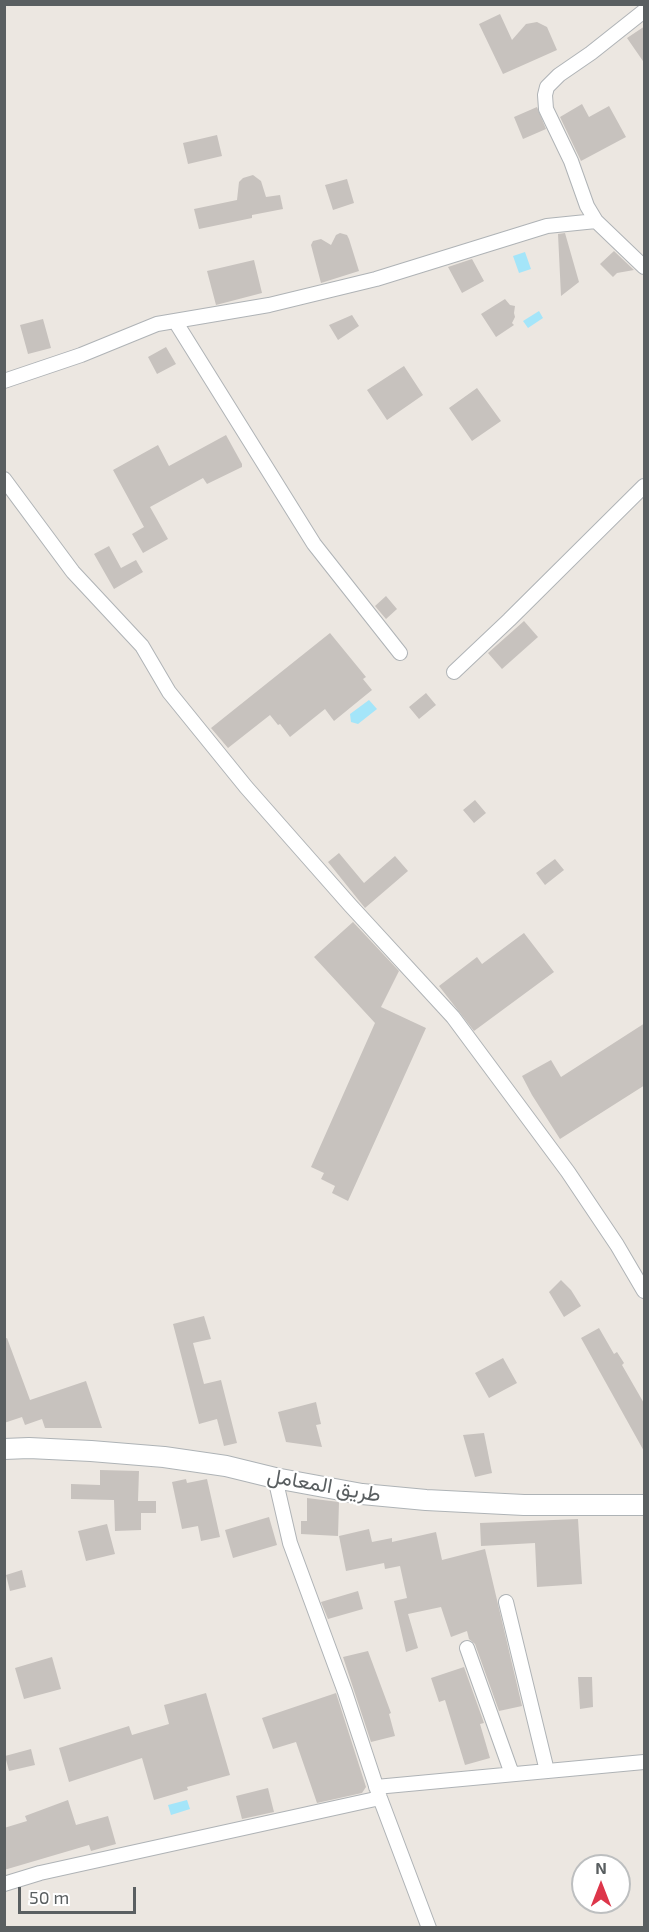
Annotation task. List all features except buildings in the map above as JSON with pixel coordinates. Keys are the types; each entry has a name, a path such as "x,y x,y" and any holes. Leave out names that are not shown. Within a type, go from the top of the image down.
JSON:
{"main road":[{"name":"طريق المعامل","path":"4,1449 70,1450 164,1457 226,1466 275,1478 362,1494 426,1500 524,1505 645,1505"}],"street":[{"path":"645,11 559,75 547,87 545,95 546,109 571,161 587,206 596,221 645,267"},
{"path":"4,381 81,355 157,324 269,305 376,279 547,226 596,221"},
{"path":"175,321 314,544 400,653"},
{"path":"4,479 73,572 142,646 169,692 246,787 453,1017 568,1172 645,1291"},
{"path":"454,672 645,486"},
{"path":"275,1478 290,1543 345,1692 378,1793 429,1928"},
{"path":"506,1602 516,1651 547,1771"},
{"path":"467,1648 512,1774"},
{"path":"4,1884 40,1873 378,1793 512,1774 645,1762"}],"water":[{"path":"525,252 531,269 519,273 513,256"},
{"path":"539,311 543,318 528,328 523,321"},
{"path":"369,700 377,709 358,724 351,722 350,714"},
{"path":"187,1800 190,1809 171,1815 168,1805"}]}
